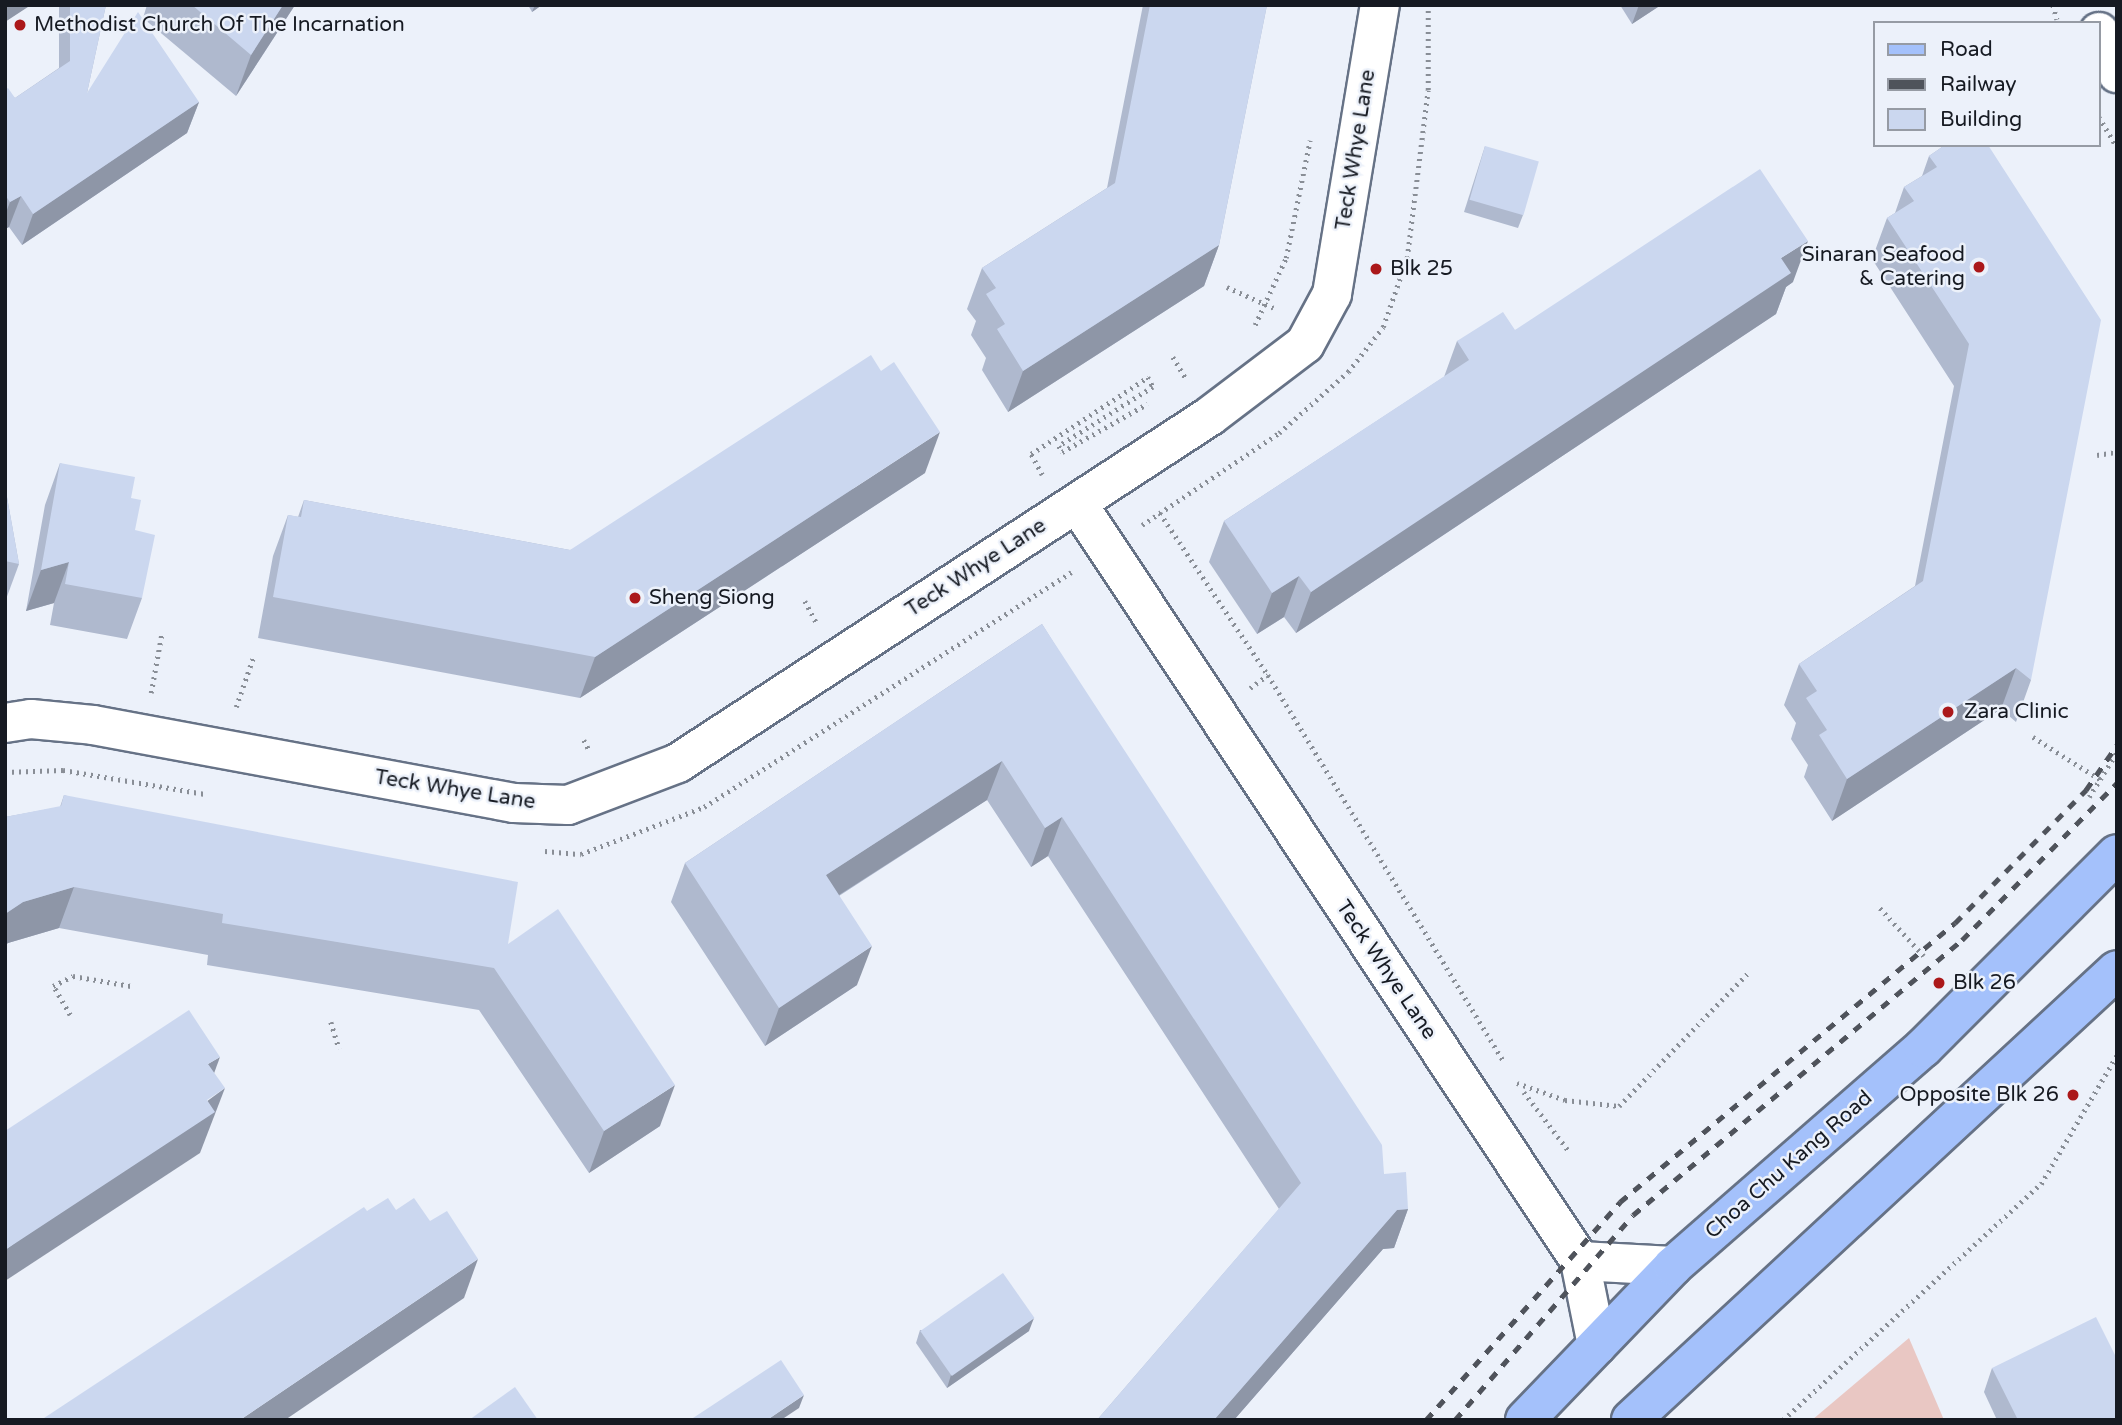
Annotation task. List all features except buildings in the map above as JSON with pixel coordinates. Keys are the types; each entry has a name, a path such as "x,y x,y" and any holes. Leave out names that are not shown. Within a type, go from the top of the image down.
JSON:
{"main road":[{"name":"Choa Chu Kang Road","path":"1525,1420 1673,1266 1923,1048 2117,854"},
{"path":"1631,1420 2117,970"}],"street":[{"name":"Teck Whye Lane","path":"5,723 93,725 514,803 568,806 678,763 1284,365 1316,328 1332,294 1380,5"},
{"path":"2101,37 2117,73"},
{"name":"Teck Whye Lane","path":"1077,503 1580,1261 1597,1345"},
{"path":"1580,1261 1673,1266"}],"path":[{"path":"2101,120 2117,147"},
{"path":"1251,332 1286,258 1313,125"},
{"path":"1227,287 1266,304"},
{"path":"1173,357 1187,379"},
{"path":"1177,386 1198,371"},
{"path":"1039,468 1031,454 1148,377 1153,387 1059,446 1062,452 1145,401 1148,405"},
{"path":"1064,462 1158,399"},
{"path":"2097,455 2117,452"},
{"path":"1032,483 1054,469"},
{"path":"1160,513 1268,675 1517,1083 1568,1150"},
{"path":"805,601 813,616"},
{"path":"805,629 822,618"},
{"path":"154,677 162,632"},
{"path":"238,699 253,658"},
{"path":"149,701 161,704"},
{"path":"2033,737 2101,780"},
{"path":"2089,797 2117,752"},
{"path":"577,759 601,756"},
{"path":"1880,908 1924,956"},
{"path":"1517,1083 1565,1100 1619,1106 1750,971"},
{"path":"70,1015 53,986 73,976 131,986"},
{"path":"331,1022 339,1049"},
{"path":"1783,1420 2041,1184 2117,1055"}],"shaded area":[{"path":"1909,1338 1944,1420 1812,1420"}],"railway":[{"path":"1426,1420 1620,1202 1955,923 2086,790 2117,745"},
{"path":"1455,1420 1633,1215 1962,940 2117,783"}],"place":[{"name":"Methodist Church Of The Incarnation","path":"20,25"},
{"name":"Sinaran Seafood & Catering","path":"1979,267"},
{"name":"Blk 25","path":"1376,269"},
{"name":"Sheng Siong","path":"635,598"},
{"name":"Zara Clinic","path":"1948,712"},
{"name":"Blk 26","path":"1939,983"},
{"name":"Opposite Blk 26","path":"2073,1095"}]}
